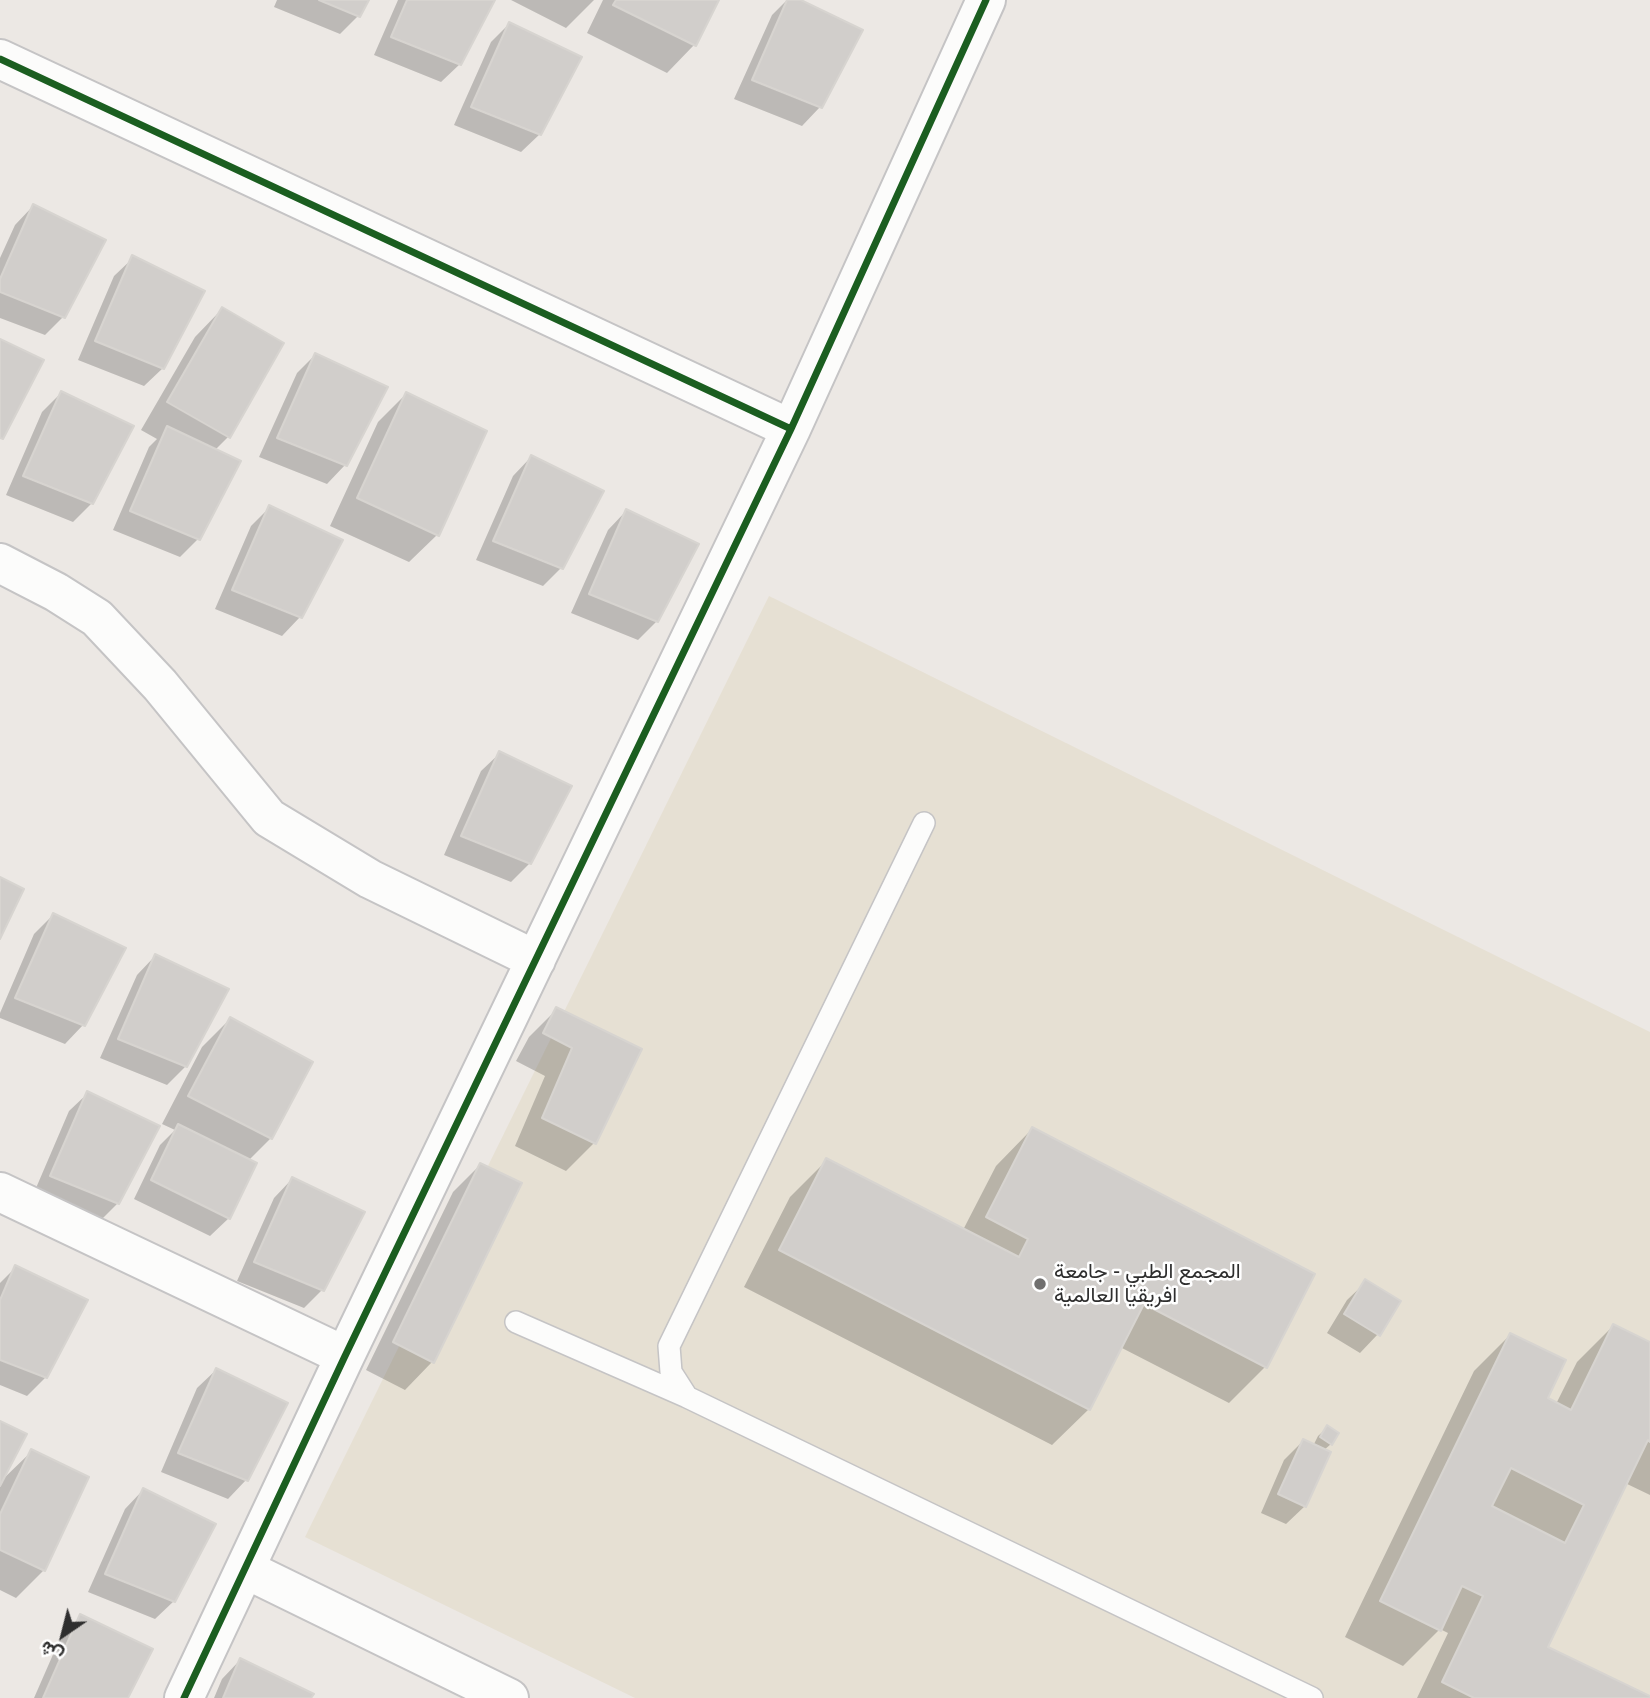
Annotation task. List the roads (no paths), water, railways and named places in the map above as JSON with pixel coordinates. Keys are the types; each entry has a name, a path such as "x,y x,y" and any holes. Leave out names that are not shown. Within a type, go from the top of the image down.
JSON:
{"street":[{"path":"184,1698 345,1356 791,429 986,0"},
{"path":"0,59 791,429"},
{"path":"0,564 56,592 97,618 160,684 269,818 369,879 536,960"},
{"path":"0,1192 345,1356"},
{"path":"245,1569 509,1698"}],"lane":[{"path":"687,1397 671,1373 669,1346 924,823"},
{"path":"516,1322 687,1397 1312,1698"}],"place":[{"name":"المجمع الطبي - جامعة افريقيا العالمية","path":"1040,1284"}]}
